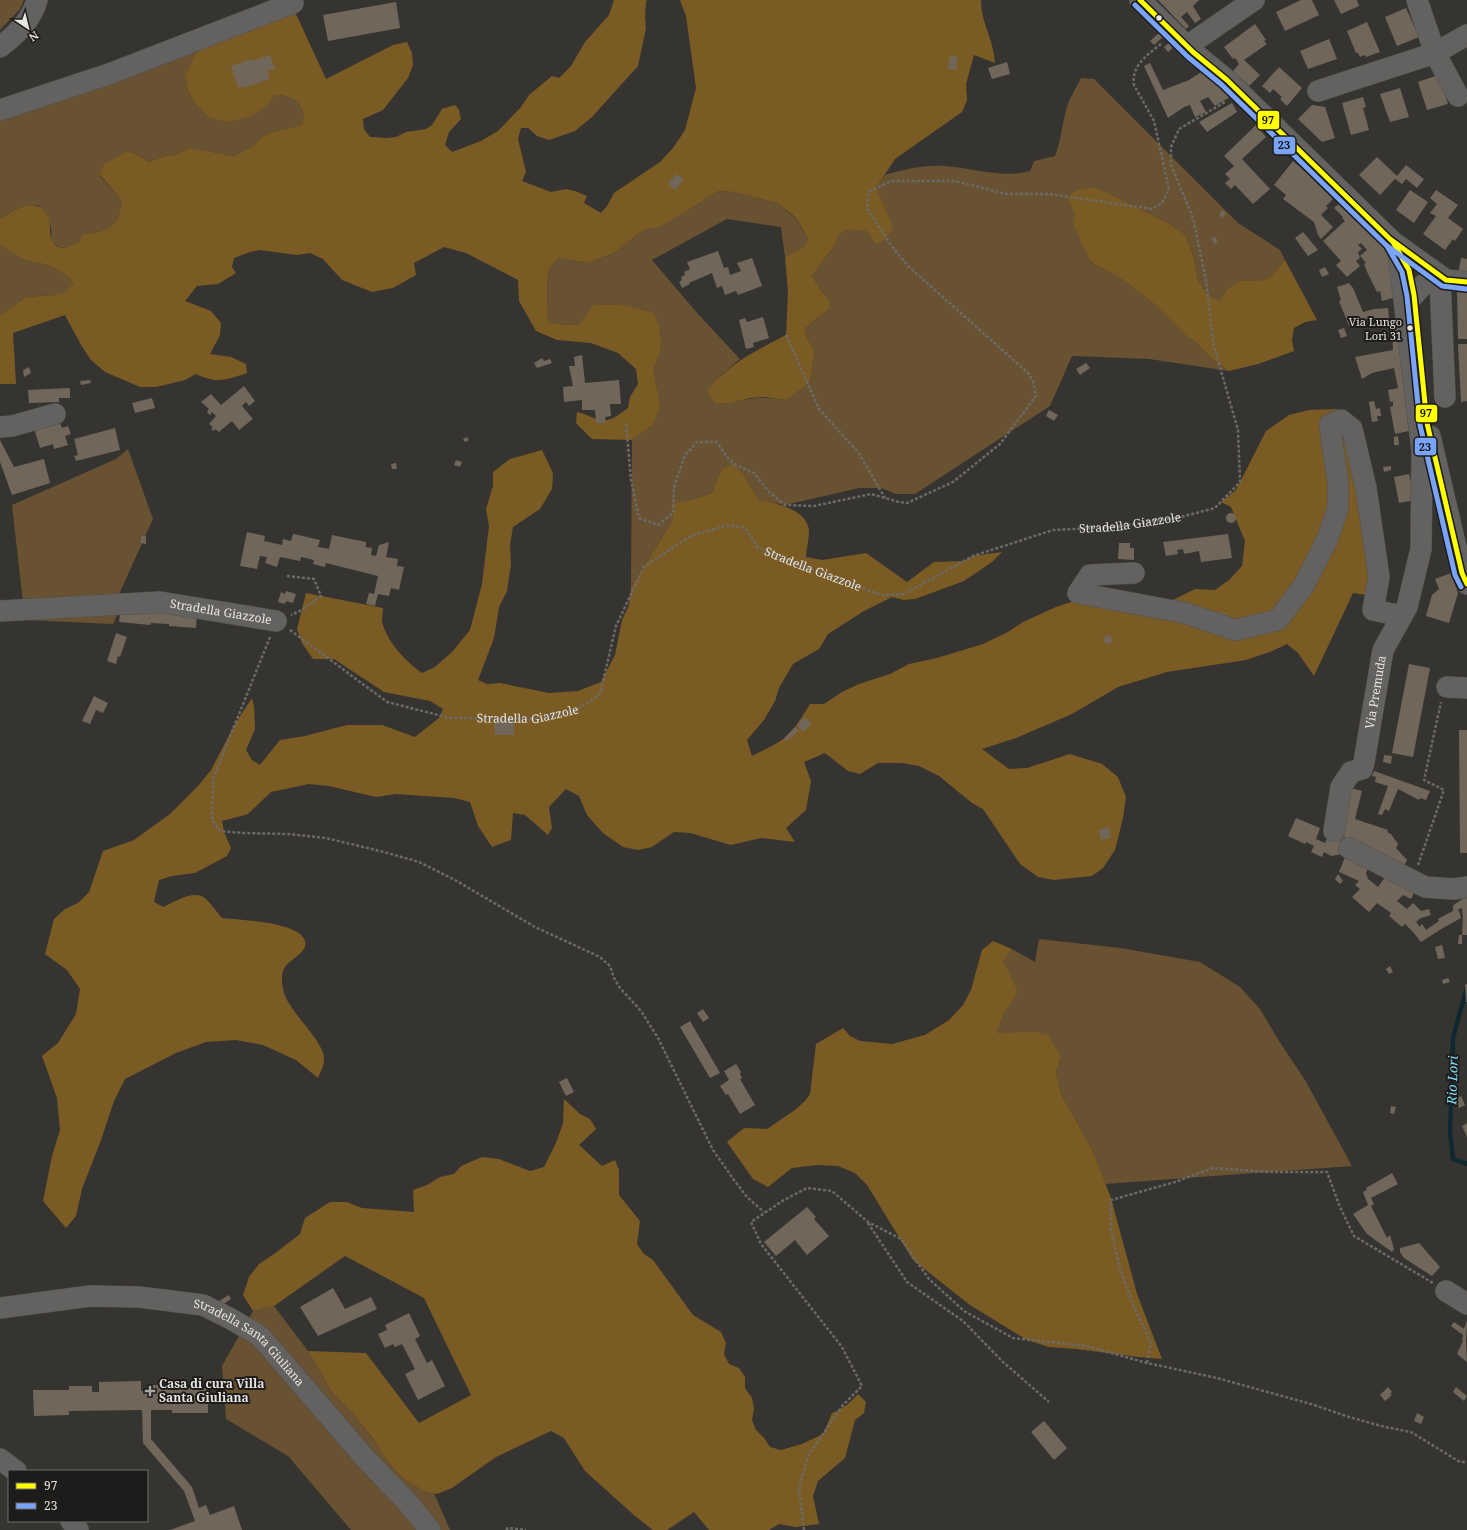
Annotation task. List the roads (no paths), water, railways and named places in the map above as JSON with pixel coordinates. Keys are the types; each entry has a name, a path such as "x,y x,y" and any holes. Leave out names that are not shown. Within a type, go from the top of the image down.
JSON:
{"street":[{"path":"1,48 32,14 36,0"},
{"path":"1140,0 1180,40 1240,93 1395,246 1443,280"},
{"path":"1180,40 1254,0"},
{"path":"1417,0 1434,53 1458,96"},
{"path":"0,110 109,74 293,4"},
{"path":"1318,90 1434,53 1467,35"},
{"path":"1395,246 1409,270 1414,295 1427,423 1462,573 1467,584"},
{"name":"Via Premuda","path":"1334,831 1341,787 1351,772 1362,769 1383,650 1407,607 1421,549 1422,450 1395,246"},
{"path":"1414,295 1422,285 1430,280 1467,282"},
{"path":"1443,280 1445,397"},
{"path":"0,427 12,426 55,414"},
{"path":"1134,573 1090,575 1078,593 1186,613 1235,630 1278,620 1304,585 1327,540 1338,508 1338,481 1330,424 1341,420 1352,429 1366,488 1380,577 1373,610 1402,616"},
{"name":"Stradella Giazzole","path":"0,611 160,602 276,621"},
{"path":"1447,687 1467,688"},
{"path":"1349,848 1425,887 1454,889 1467,887"},
{"path":"1446,1291 1467,1304"},
{"name":"Stradella Santa Giuliana","path":"0,1308 90,1296 139,1297 203,1305 231,1319 260,1336 365,1458 408,1503 430,1530"},
{"path":"0,1459 15,1470"},
{"path":"72,1522 78,1530"}],"waterway":[{"name":"Rio Lori","path":"1467,987 1453,1038 1450,1133 1453,1159 1467,1164"}],"place":[{"name":"Via Lungo Lorì 31","path":"1410,328"},
{"name":"Casa di cura Villa Santa Giuliana","path":"150,1391"}]}
